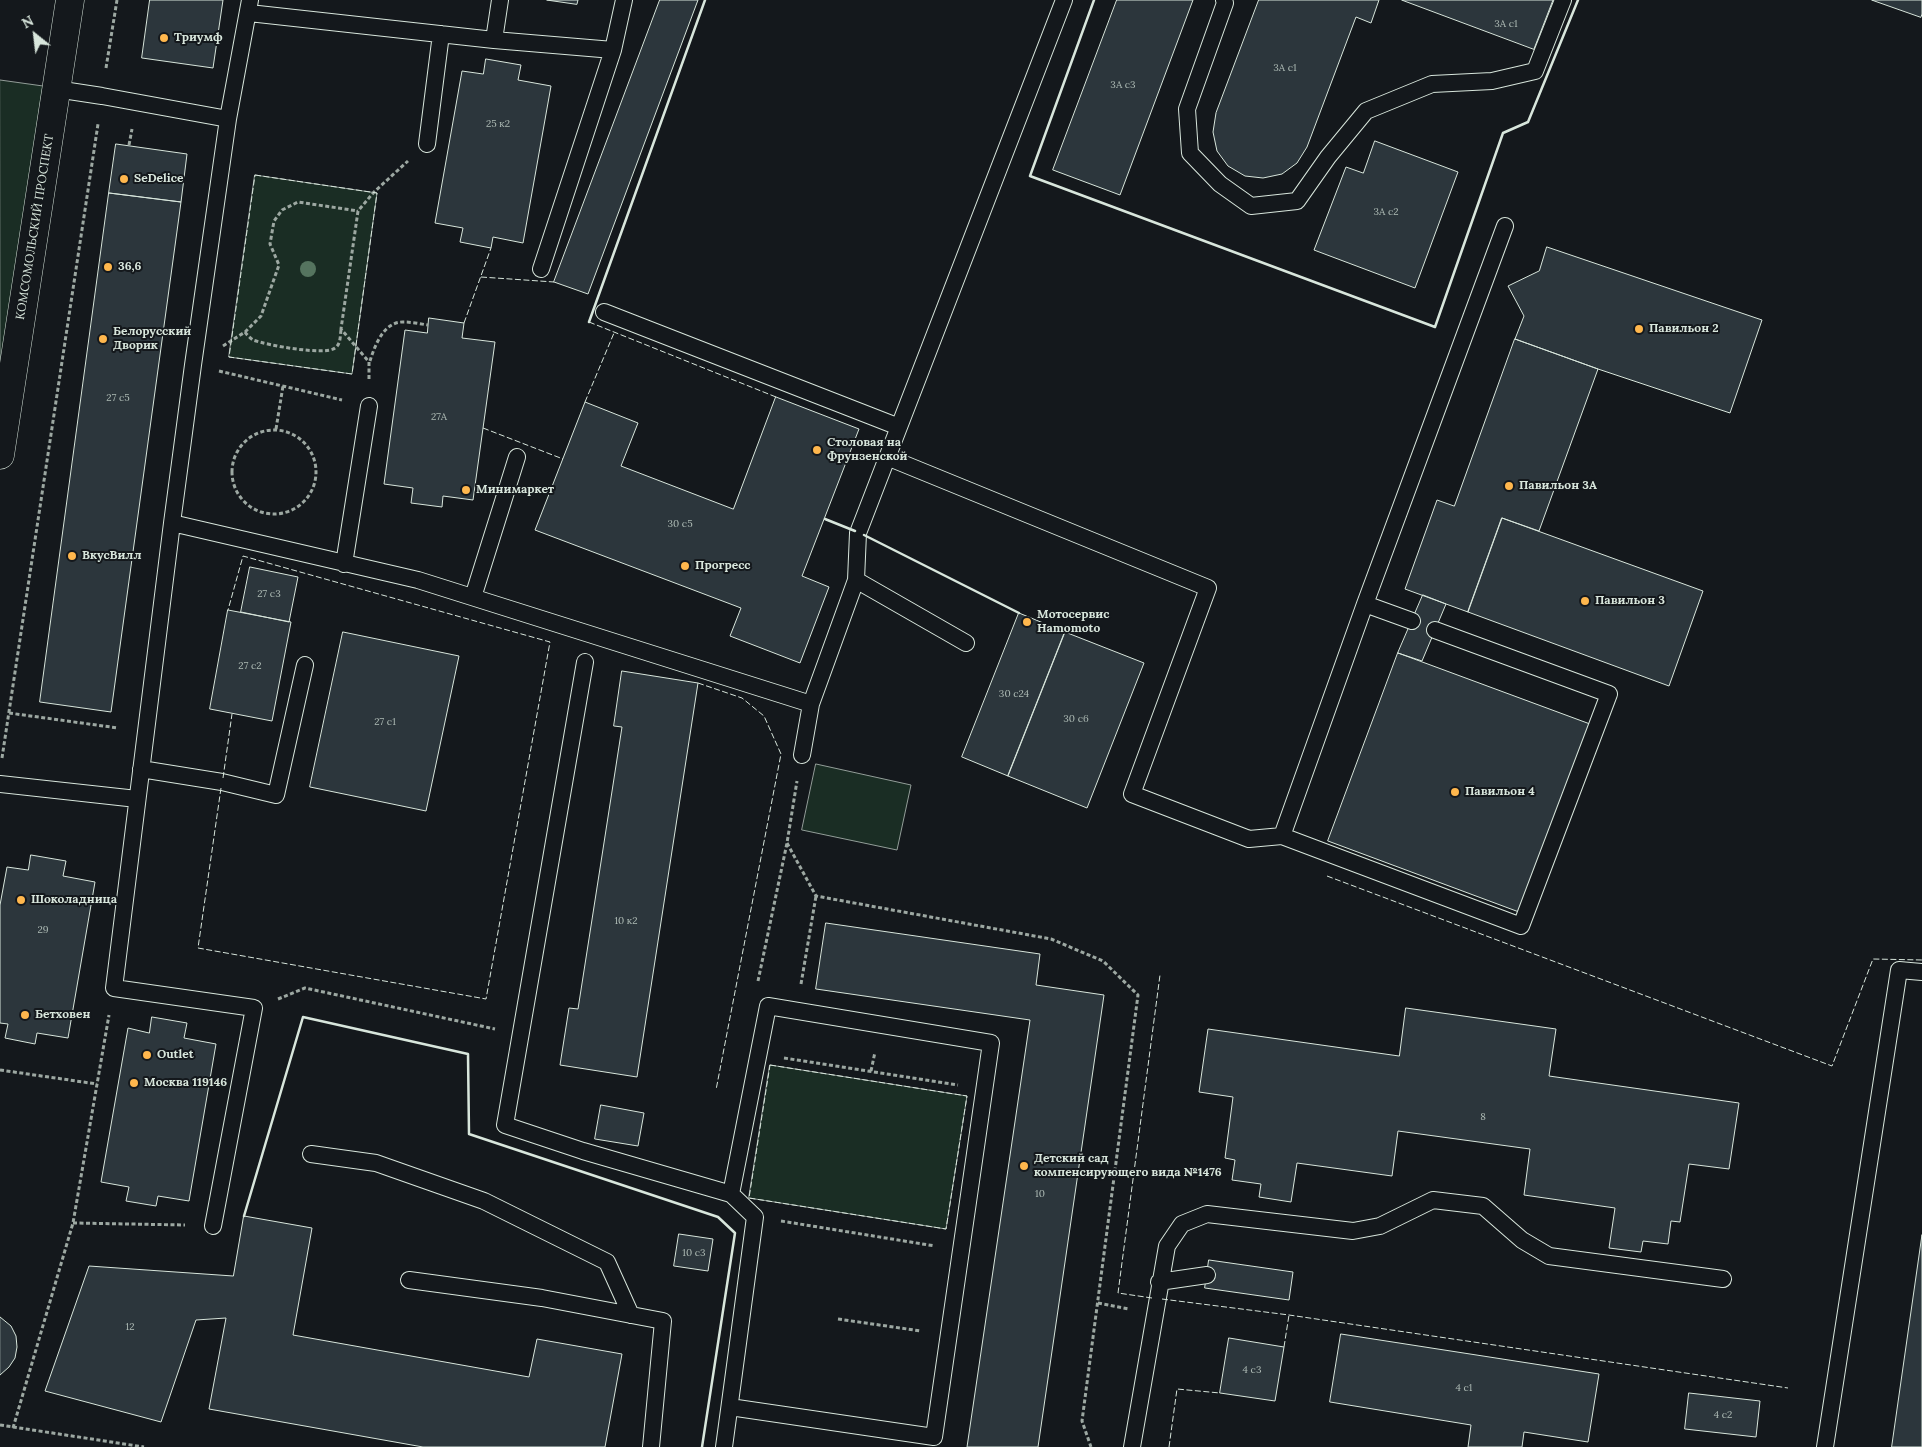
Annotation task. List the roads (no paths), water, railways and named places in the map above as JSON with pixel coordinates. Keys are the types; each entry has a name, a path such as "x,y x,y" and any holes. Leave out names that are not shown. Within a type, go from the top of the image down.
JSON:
{"street":[{"name":"КОМСОМОЛЬСКИЙ ПРОСПЕКТ","path":"0,455 70,0"}],"lane":[{"path":"494,40 500,0"},
{"path":"541,269 613,50 624,0"},
{"path":"802,755 811,704 856,580 858,533 1064,0"},
{"path":"1224,0 1225,3 1187,108 1190,153 1220,184 1252,206 1297,201 1328,157 1366,111 1432,84 1492,81 1535,71 1563,0"},
{"path":"213,1226 254,1008 114,988 193,365 228,119 250,7 441,34 613,50"},
{"path":"426,144 441,34"},
{"path":"56,89 228,119"},
{"path":"1282,836 1365,604 1505,226"},
{"path":"604,312 899,427"},
{"path":"344,564 368,406"},
{"path":"473,597 517,457"},
{"path":"887,457 1208,588 1132,794 1249,839 1282,836 1521,926 1609,694 1435,630"},
{"path":"172,523 418,580 811,704"},
{"path":"856,580 966,643"},
{"path":"1365,604 1412,621"},
{"path":"585,662 505,1125 583,1151 731,1194 755,1217 724,1447"},
{"path":"141,769 222,782 276,795 306,664"},
{"path":"0,784 138,799"},
{"path":"1825,1447 1899,970 1922,972"},
{"path":"730,1407 934,1437 991,1043 768,1006 731,1194"},
{"path":"311,1154 376,1163 484,1201 607,1262 631,1315"},
{"path":"1132,1447 1159,1282 1167,1246 1182,1224 1206,1214 1353,1231 1380,1226 1434,1200 1483,1206 1522,1240 1549,1256 1723,1279"},
{"path":"1159,1282 1207,1275"},
{"path":"409,1280 542,1298 663,1321 651,1447"}],"place":[{"name":"Триумф","path":"164,38"},
{"name":"SeDelice","path":"124,179"},
{"name":"36,6","path":"108,267"},
{"name":"Павильон 2","path":"1639,329"},
{"name":"Белорусский Дворик","path":"103,339"},
{"name":"Столовая на Фрунзенской","path":"817,450"},
{"name":"Павильон 3А","path":"1509,486"},
{"name":"Минимаркет","path":"466,490"},
{"name":"ВкусВилл","path":"72,556"},
{"name":"Прогресс","path":"685,566"},
{"name":"Павильон 3","path":"1585,601"},
{"name":"Мотосервис Hamomoto","path":"1027,622"},
{"name":"Павильон 4","path":"1455,792"},
{"name":"Шоколадница","path":"21,900"},
{"name":"Бетховен","path":"25,1015"},
{"name":"Outlet","path":"147,1055"},
{"name":"Москва 119146","path":"134,1083"},
{"name":"Детский сад компенсирующего вида №1476","path":"1024,1166"}]}
